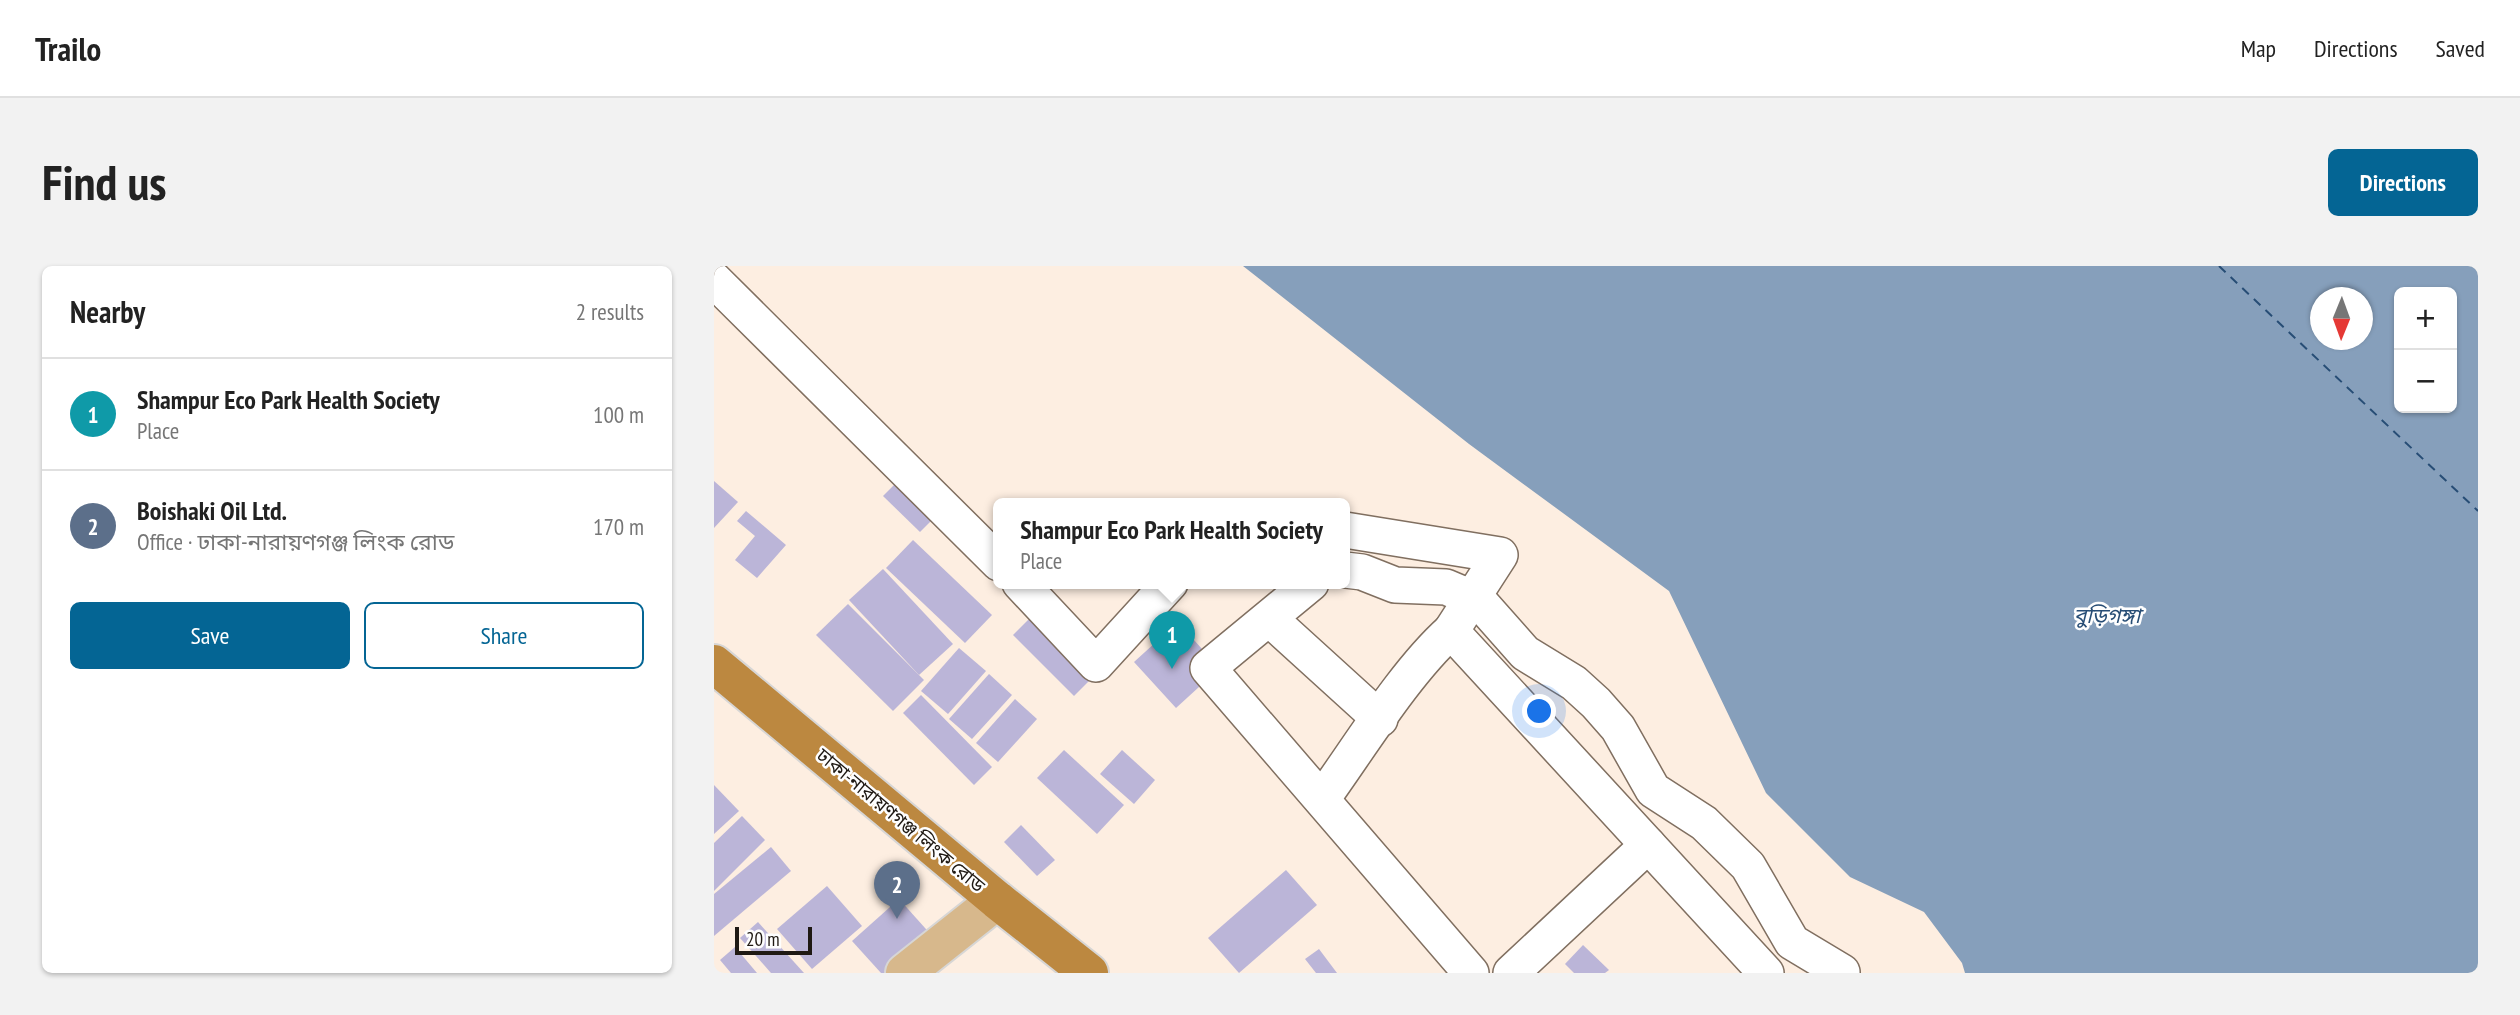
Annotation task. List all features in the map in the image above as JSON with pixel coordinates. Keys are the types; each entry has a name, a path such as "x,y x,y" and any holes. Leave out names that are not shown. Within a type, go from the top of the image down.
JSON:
{"highway":[{"name":"ঢাকা-নারায়ণগঞ্জ লিংক রোড","path":"714,664 997,900 1089,973"}],"main road":[{"path":"905,973 997,900"}],"street":[{"path":"714,280 993,557"},
{"path":"1322,799 1439,642 1451,631 1500,555 1350,531"},
{"path":"1350,571 1362,572 1395,585 1446,587 1471,600 1479,601 1525,653 1574,683 1596,703 1618,728 1653,790 1704,823 1748,866 1792,942 1846,968"},
{"path":"1026,589 1096,664 1165,589"},
{"path":"1304,589 1208,668 1471,973"},
{"path":"1270,619 1380,719"},
{"path":"1451,631 1766,973"},
{"path":"1511,973 1648,845"}],"water":[{"name":"বুড়িগঙ্গা","path":"1243,266 2478,266 2478,973 1965,973 1962,963 1924,912 1850,877 1766,793 1669,591 1469,444"}],"building":[{"path":"902,477 939,513 920,532 883,496"},
{"path":"714,481 738,502 714,528"},
{"path":"746,511 786,545 757,578 735,560 755,536 737,521"},
{"path":"913,540 992,615 965,643 886,568"},
{"path":"883,569 953,644 919,675 849,600"},
{"path":"848,604 924,680 893,711 816,635"},
{"path":"1030,618 1091,679 1074,696 1013,635"},
{"path":"1178,622 1202,649 1193,657 1211,676 1176,708 1134,662"},
{"path":"959,648 986,671 948,714 921,691"},
{"path":"989,674 1012,695 972,739 949,719"},
{"path":"921,695 992,767 974,785 903,713"},
{"path":"1015,699 1037,719 998,762 976,743"},
{"path":"1064,750 1124,805 1097,834 1037,778"},
{"path":"1122,750 1155,780 1134,804 1100,774"},
{"path":"714,785 739,811 714,834"},
{"path":"742,816 765,840 714,891 714,843"},
{"path":"1021,825 1055,860 1037,876 1004,842"},
{"path":"771,847 791,871 714,936 714,894"},
{"path":"1286,870 1317,905 1239,973 1208,938"},
{"path":"827,886 862,926 812,969 777,929"},
{"path":"899,899 934,938 894,973 881,973 852,941"},
{"path":"758,922 804,973 771,973 740,938"},
{"path":"1583,945 1609,970 1605,973 1574,973 1565,964"},
{"path":"735,947 757,973 731,973 720,960"},
{"path":"1319,949 1337,973 1316,973 1305,959"}],"ferry route":[{"path":"2219,266 2478,511"}],"place":[{"name":"Shampur Eco Park Health Society","path":"1172,669"},
{"name":"Boishaki Oil Ltd.","path":"897,919"}]}
